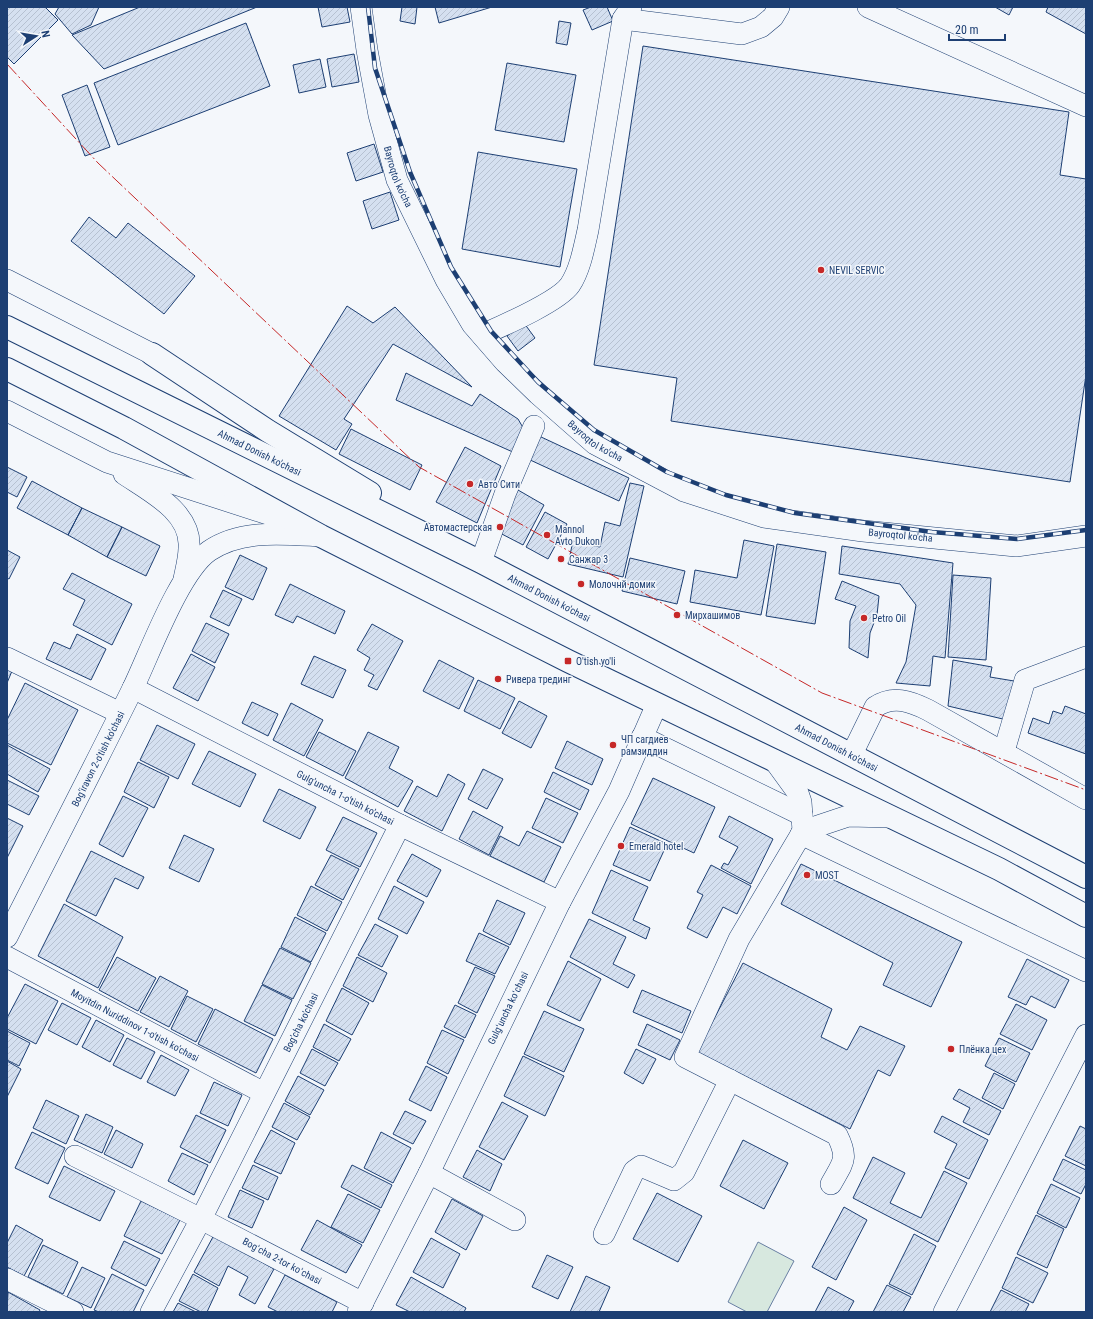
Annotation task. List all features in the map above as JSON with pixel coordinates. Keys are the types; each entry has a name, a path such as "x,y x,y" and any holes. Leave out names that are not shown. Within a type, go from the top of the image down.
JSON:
{"main road":[{"name":"Ahmad Donish ko'chasi","path":"7,328 481,562 1014,838 1086,877"},
{"path":"152,354 268,431 481,562"},
{"path":"7,369 124,428 320,536 657,704 999,869 1086,916"}],"street":[{"name":"Bayroqtol ko'cha","path":"361,7 379,116 397,180 446,280 472,324 538,394 595,444 684,491 764,517 863,532 1016,546 1086,536"},
{"path":"482,335 560,296 570,285 581,260 588,230 627,13 742,34 761,27 773,17 779,7"},
{"path":"868,7 1086,106"},
{"path":"7,280 152,354"},
{"path":"7,411 107,462 296,523"},
{"path":"481,562 505,494 534,426"},
{"name":"Bog'iravon 2-o'tish ko'chasi","path":"107,462 170,507 182,521 187,531 190,547 184,580"},
{"name":"Bog'iravon 2-o'tish ko'chasi","path":"7,937 133,688 184,580 207,552 222,543 241,537 260,534 320,536"},
{"path":"1004,751 1025,680 1086,657"},
{"path":"7,658 120,713"},
{"name":"Gulg'uncha 1-o'tish ko'chasi","path":"133,688 400,825 560,902"},
{"path":"852,754 875,707 885,701 907,701 928,710 1004,751 1086,799"},
{"name":"Gulgʻuncha koʻchasi","path":"361,1309 429,1173 560,902 619,791 657,704"},
{"path":"642,737 802,827 1086,971"},
{"path":"774,760 798,793 802,827 739,939 685,1057 837,1135 844,1149 843,1161 830,1184"},
{"path":"802,827 848,816 891,817"},
{"name":"Bog'cha ko'chasi","path":"151,1312 201,1219 400,825"},
{"name":"Moyitdin Nuriddinov 1-o'tish ko'chasi","path":"7,957 264,1093"},
{"path":"944,1312 1086,1035"},
{"path":"604,1234 634,1171 641,1166 674,1180 684,1172 730,1080"},
{"path":"75,1156 201,1219"},
{"path":"429,1173 515,1220"},
{"name":"Bogʻcha 2-tor koʻchasi","path":"201,1219 361,1309"},
{"path":"7,1279 73,1312"}],"shaded area":[{"path":"758,1242 794,1261 767,1312 747,1312 728,1302"}],"building":[{"path":"7,7 45,7 58,20 14,64 7,57"},
{"path":"59,7 99,7 91,25 72,34 55,14"},
{"path":"140,7 257,7 104,69 72,35"},
{"path":"318,7 347,7 350,22 322,27"},
{"path":"402,7 417,7 415,24 400,21"},
{"path":"435,7 492,7 439,23"},
{"path":"591,7 607,7 613,21 592,30 583,10"},
{"path":"995,7 1013,7 1009,15"},
{"path":"1048,7 1086,7 1086,34 1046,12"},
{"path":"559,21 571,23 567,45 556,43"},
{"path":"246,23 270,86 118,145 94,83"},
{"path":"643,46 1069,112 1060,175 1086,179 1086,375 1070,482 671,421 677,378 594,365"},
{"path":"354,54 359,82 332,87 327,59"},
{"path":"320,59 326,87 299,93 293,65"},
{"path":"507,63 576,75 564,142 495,130"},
{"path":"87,85 110,147 85,156 62,95"},
{"path":"374,144 383,172 356,181 347,153"},
{"path":"478,152 577,169 560,267 462,249"},
{"path":"390,192 399,220 372,229 363,201"},
{"path":"89,217 116,238 128,223 195,276 164,314 71,241"},
{"path":"347,306 373,323 395,307 472,387 393,344 344,419 352,424 336,450 279,416"},
{"path":"524,323 535,338 518,351 507,336"},
{"path":"406,373 472,406 480,394 518,419 525,431 515,453 396,400"},
{"path":"351,429 422,465 410,490 339,454"},
{"path":"539,436 629,478 619,501 528,459"},
{"name":"Авто Сити","path":"465,447 501,466 477,523 436,502"},
{"path":"7,467 27,477 17,497 7,492"},
{"path":"32,481 82,508 68,535 17,508"},
{"path":"630,483 644,486 623,577 568,564 573,541 600,547 605,522 620,526"},
{"path":"518,490 544,505 523,545 496,531"},
{"path":"82,508 122,527 107,557 68,535"},
{"name":"Mannol Avto Dukon","path":"545,512 567,524 548,559 526,547"},
{"path":"122,527 160,546 146,576 107,557"},
{"path":"744,540 774,546 761,615 690,602 695,570 737,578"},
{"path":"777,544 826,552 815,624 766,616"},
{"path":"842,546 953,563 945,658 933,656 930,686 896,683 906,662 916,605 900,584 839,574"},
{"path":"7,550 20,557 9,579 7,578"},
{"path":"240,555 267,568 253,600 225,587"},
{"path":"630,558 685,571 677,604 622,591"},
{"path":"72,573 132,604 112,645 73,625 85,600 63,589"},
{"path":"953,575 991,578 986,660 948,657"},
{"name":"Petro Oil","path":"842,581 879,596 877,615 870,633 868,658 849,648 850,621 856,606 835,599"},
{"path":"290,584 345,611 335,634 297,616 293,623 275,615"},
{"path":"223,590 242,599 229,626 210,617"},
{"path":"206,623 229,634 215,663 192,651"},
{"path":"372,624 403,641 377,690 368,686 374,675 364,670 370,658 357,650"},
{"path":"77,634 106,649 91,680 46,659 54,642 70,649"},
{"path":"191,654 215,667 198,701 173,688"},
{"path":"314,656 346,670 333,698 301,684"},
{"path":"439,660 474,678 459,709 423,691"},
{"path":"953,660 992,667 990,677 1014,681 1007,720 948,706"},
{"path":"7,669 12,671 7,683"},
{"path":"478,680 515,698 500,729 464,711"},
{"path":"25,683 78,710 51,765 7,743 7,720"},
{"path":"519,701 547,716 531,748 502,733"},
{"path":"252,702 278,714 268,736 242,723"},
{"path":"291,703 323,720 304,756 273,740"},
{"path":"1065,706 1086,714 1086,754 1028,733 1033,718 1049,724 1053,711 1062,714"},
{"path":"157,725 195,744 178,779 140,760"},
{"path":"319,732 356,751 343,776 306,757"},
{"path":"368,732 399,747 389,768 413,781 398,807 345,778"},
{"path":"567,741 603,759 592,785 555,768"},
{"path":"7,745 50,769 38,792 7,774"},
{"path":"209,751 256,774 240,807 192,784"},
{"path":"138,762 169,777 154,808 124,792"},
{"path":"483,769 503,779 487,809 468,799"},
{"path":"553,772 589,790 580,810 544,792"},
{"path":"448,774 465,784 442,831 404,811 417,786 437,797"},
{"path":"653,778 715,807 694,853 631,824"},
{"path":"7,780 39,796 29,815 7,804"},
{"path":"279,789 316,807 300,839 263,821"},
{"path":"123,796 148,808 123,857 99,844"},
{"path":"546,798 578,813 563,843 532,828"},
{"path":"473,811 503,827 489,855 459,839"},
{"path":"729,816 773,839 751,884 721,868 724,863 728,865 738,847 719,837"},
{"path":"343,817 377,833 360,867 326,850"},
{"path":"7,818 23,826 7,858"},
{"path":"630,827 667,844 650,881 613,865"},
{"path":"527,831 561,847 544,882 490,856 500,836 519,846"},
{"path":"184,835 214,849 199,882 169,868"},
{"path":"91,851 144,877 138,889 115,878 96,916 66,901"},
{"path":"412,854 441,870 427,897 397,881"},
{"path":"331,855 359,869 343,900 315,885"},
{"path":"801,864 962,942 931,1007 883,985 893,963 781,904"},
{"path":"711,865 751,886 737,914 723,907 707,938 687,928 703,895 697,892"},
{"path":"611,870 648,887 633,920 650,928 646,939 592,913"},
{"path":"311,886 342,902 327,931 297,915"},
{"path":"394,886 424,902 407,934 378,919"},
{"path":"497,900 525,913 510,945 483,931"},
{"path":"64,904 123,937 98,988 38,956"},
{"path":"295,917 326,933 311,962 281,947"},
{"path":"589,919 626,937 613,964 635,975 628,988 570,957"},
{"path":"375,924 398,936 382,967 358,955"},
{"path":"479,933 509,947 495,974 466,961"},
{"path":"280,948 311,963 293,999 262,984"},
{"path":"117,957 156,978 138,1011 99,990"},
{"path":"357,957 387,973 373,1002 343,986"},
{"path":"1027,959 1069,980 1055,1008 1031,996 1026,1005 1008,997"},
{"path":"568,961 601,979 580,1021 547,1005"},
{"path":"743,963 832,1009 821,1037 847,1050 860,1026 905,1046 890,1076 878,1070 850,1129 697,1052"},
{"path":"475,967 495,976 477,1013 458,1003"},
{"path":"160,976 188,991 169,1027 140,1012"},
{"path":"25,984 58,1001 36,1044 7,1029 7,1018"},
{"path":"262,985 292,1000 275,1036 244,1021"},
{"path":"342,988 369,1003 352,1035 326,1021"},
{"path":"642,990 691,1011 682,1033 633,1012"},
{"path":"187,996 213,1009 196,1042 171,1029"},
{"path":"62,1003 91,1018 77,1045 48,1030"},
{"path":"1016,1004 1047,1020 1032,1050 1000,1034"},
{"path":"455,1005 476,1015 465,1038 444,1027"},
{"path":"215,1009 273,1039 256,1073 198,1044"},
{"path":"544,1011 584,1029 564,1072 524,1054"},
{"path":"96,1020 124,1035 110,1062 82,1047"},
{"path":"324,1024 351,1039 339,1061 313,1047"},
{"path":"647,1024 680,1040 670,1060 638,1045"},
{"path":"442,1030 464,1040 448,1074 427,1063"},
{"path":"7,1031 30,1043 19,1066 7,1060"},
{"path":"127,1038 155,1052 141,1079 113,1065"},
{"path":"999,1038 1030,1053 1016,1082 985,1066"},
{"path":"312,1049 338,1063 325,1086 300,1073"},
{"path":"636,1049 656,1059 643,1084 624,1073"},
{"path":"161,1055 189,1070 175,1096 147,1082"},
{"path":"523,1056 564,1076 545,1116 504,1096"},
{"path":"7,1061 21,1069 7,1097"},
{"path":"426,1066 447,1077 431,1111 409,1100"},
{"path":"994,1073 1015,1084 1003,1109 982,1098"},
{"path":"298,1076 324,1090 310,1115 285,1101"},
{"path":"214,1082 242,1095 228,1126 200,1113"},
{"path":"959,1089 1001,1111 989,1135 963,1122 970,1108 953,1099"},
{"path":"46,1100 79,1116 66,1144 33,1128"},
{"path":"502,1102 528,1116 504,1160 479,1147"},
{"path":"284,1103 310,1117 297,1140 272,1127"},
{"path":"405,1111 426,1121 413,1144 393,1134"},
{"path":"86,1114 113,1127 102,1153 74,1140"},
{"path":"196,1115 226,1130 210,1163 180,1147"},
{"path":"942,1116 988,1140 969,1179 945,1168 957,1144 934,1132"},
{"path":"1080,1126 1086,1129 1086,1166 1065,1156"},
{"path":"116,1130 143,1144 132,1168 104,1154"},
{"path":"271,1130 295,1143 281,1174 254,1162"},
{"path":"32,1132 65,1148 48,1184 15,1168"},
{"path":"381,1132 411,1148 393,1183 364,1168"},
{"path":"743,1140 788,1163 764,1209 720,1186"},
{"path":"477,1150 502,1164 490,1191 463,1177"},
{"path":"182,1153 208,1165 194,1195 168,1181"},
{"path":"873,1157 905,1173 890,1203 921,1218 944,1171 967,1183 938,1242 853,1198"},
{"path":"1063,1159 1086,1170 1086,1184 1081,1194 1053,1180"},
{"path":"253,1165 278,1177 268,1200 242,1188"},
{"path":"352,1165 392,1185 381,1208 341,1187"},
{"path":"64,1166 115,1191 100,1221 49,1197"},
{"path":"1051,1184 1080,1198 1066,1228 1037,1213"},
{"path":"240,1190 264,1201 252,1228 228,1217"},
{"path":"657,1193 702,1216 678,1262 633,1239"},
{"path":"348,1194 380,1210 363,1243 331,1227"},
{"path":"452,1199 483,1216 466,1250 435,1232"},
{"path":"141,1201 180,1220 162,1254 124,1236"},
{"path":"844,1207 867,1220 836,1280 812,1267"},
{"path":"1036,1215 1064,1229 1047,1268 1017,1254"},
{"path":"317,1220 362,1245 346,1273 301,1250"},
{"path":"16,1225 43,1240 24,1276 7,1267 7,1243"},
{"path":"914,1234 936,1246 912,1295 889,1284"},
{"path":"214,1235 274,1269 255,1304 239,1295 248,1277 228,1266 219,1286 194,1272"},
{"path":"431,1238 460,1254 443,1288 413,1272"},
{"path":"124,1241 160,1259 146,1286 111,1268"},
{"path":"43,1245 78,1262 63,1294 28,1277"},
{"path":"547,1255 573,1267 558,1299 532,1287"},
{"path":"1016,1257 1048,1273 1033,1303 1002,1288"},
{"path":"82,1267 105,1278 91,1308 67,1297"},
{"path":"112,1274 144,1290 133,1312 99,1312 94,1310"},
{"path":"193,1274 218,1288 207,1312 201,1312 179,1301"},
{"path":"285,1275 337,1302 332,1312 278,1312 268,1307"},
{"path":"586,1276 610,1287 599,1312 570,1312"},
{"path":"411,1277 466,1308 464,1312 410,1312 396,1305"},
{"path":"887,1285 911,1297 903,1312 873,1312"},
{"path":"828,1287 854,1301 848,1312 815,1312"},
{"path":"1001,1290 1029,1304 1025,1312 990,1312"},
{"path":"8,1292 40,1310 39,1312 7,1312"},
{"path":"178,1303 196,1312 173,1312"}],"railway":[{"path":"368,7 375,68 410,172 451,267 491,331 538,382 594,430 667,472 726,495 795,513 932,532 1017,539 1086,530"}],"power":[{"path":"7,64 98,163 419,467 822,693 1086,790"}],"place":[{"name":"NEVIL SERVIC","path":"821,270"},
{"name":"Авто Сити","path":"470,484"},
{"name":"Автомастерская","path":"500,527"},
{"name":"Mannol Avto Dukon","path":"547,535"},
{"name":"Санжар 3","path":"561,559"},
{"name":"Молочнй домик","path":"581,584"},
{"name":"Мирхашимов","path":"677,615"},
{"name":"Petro Oil","path":"864,618"},
{"name":"O'tish yo'li","path":"568,661"},
{"name":"Ривера трединг","path":"498,679"},
{"name":"ЧП сагдиев рамзиддин","path":"613,745"},
{"name":"Emerald hotel","path":"621,846"},
{"name":"MOST","path":"807,875"},
{"name":"Плёнка цех","path":"951,1049"}]}
